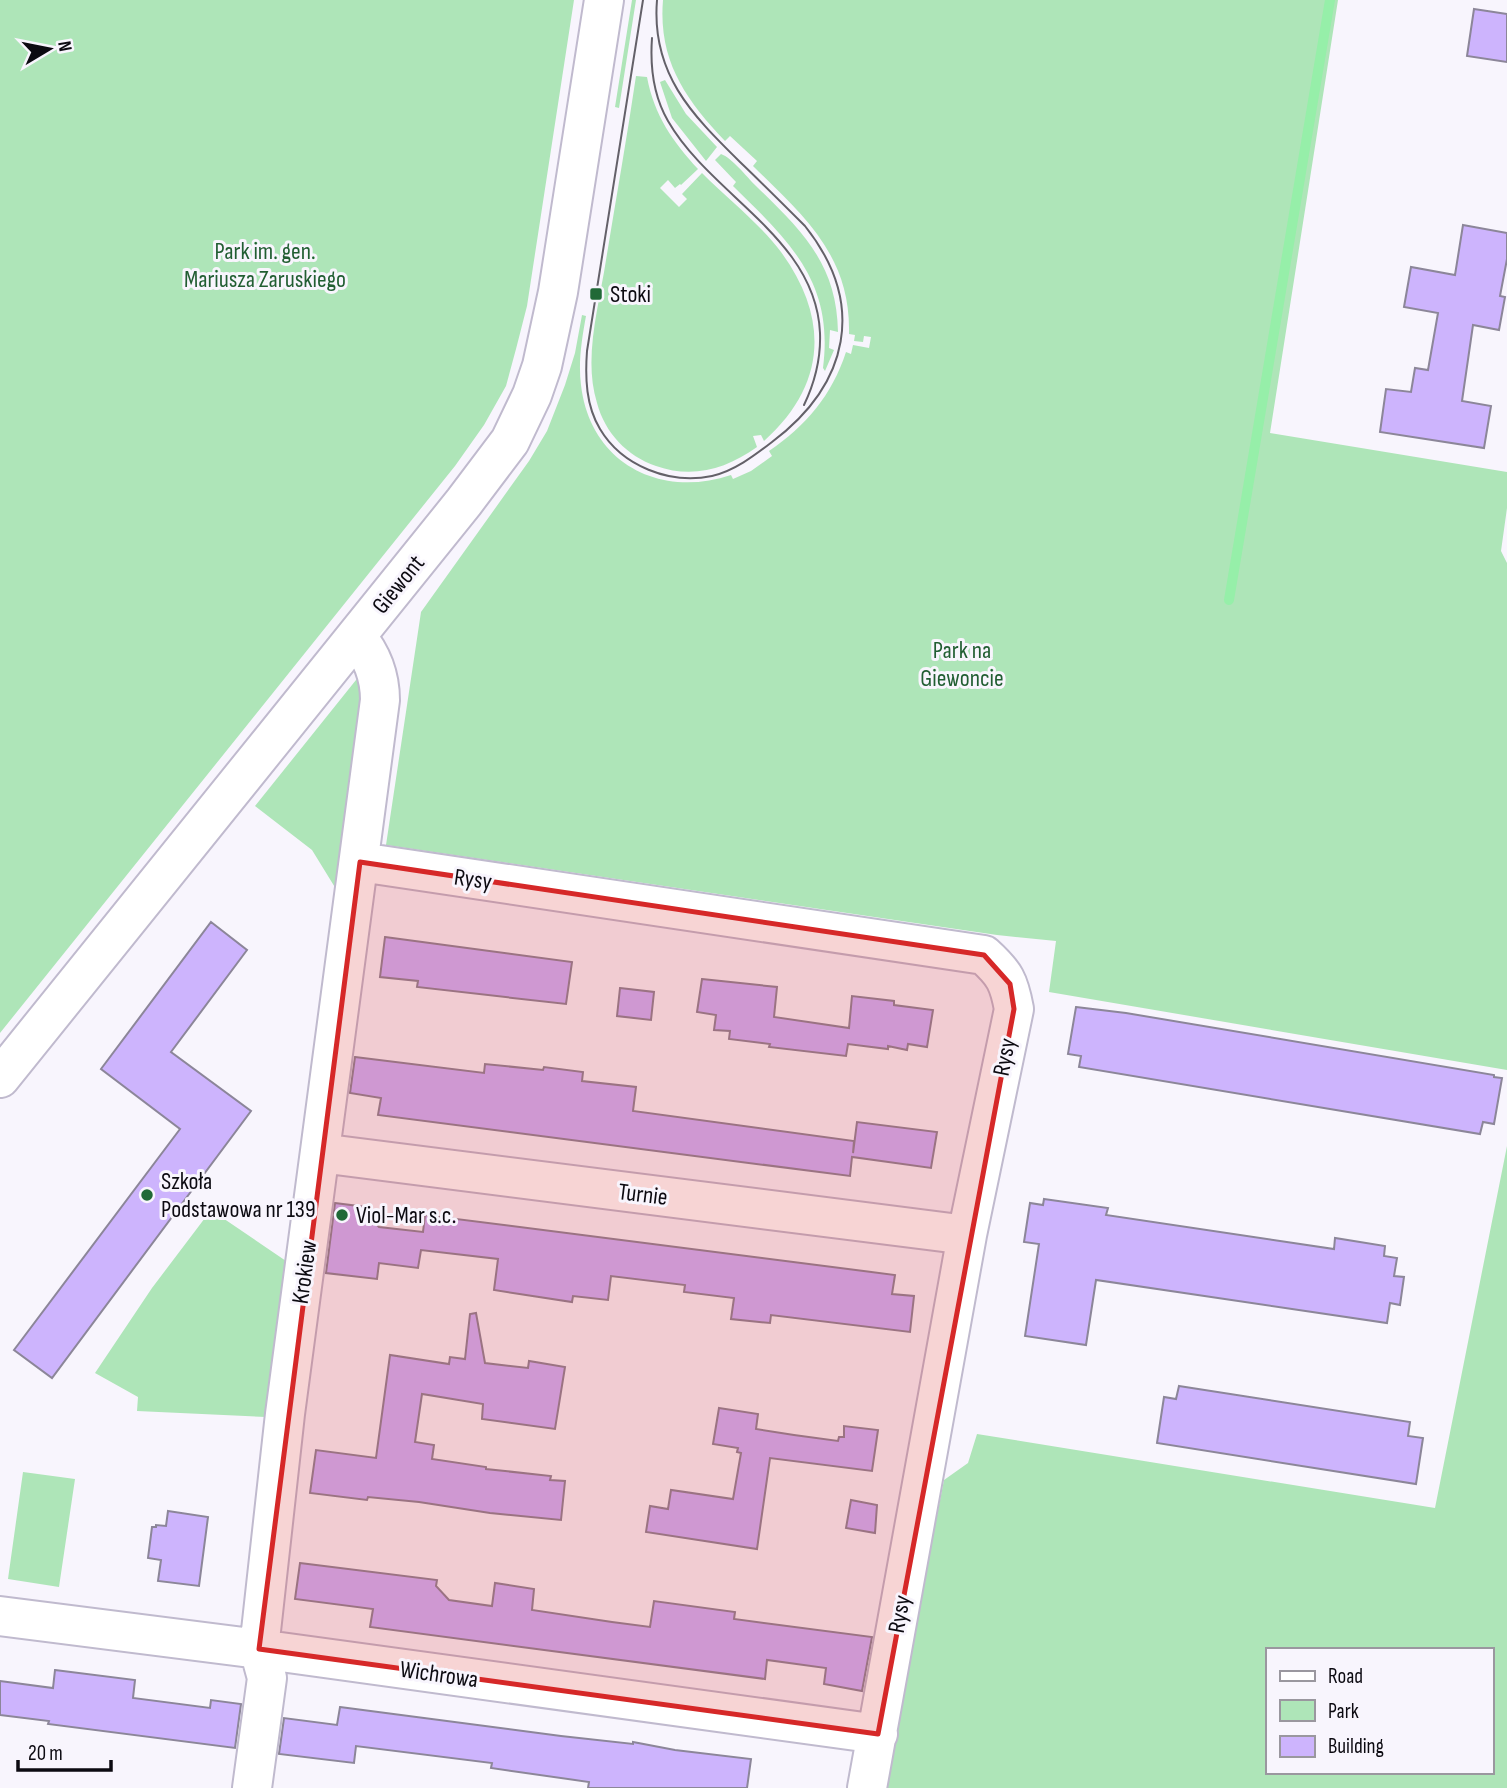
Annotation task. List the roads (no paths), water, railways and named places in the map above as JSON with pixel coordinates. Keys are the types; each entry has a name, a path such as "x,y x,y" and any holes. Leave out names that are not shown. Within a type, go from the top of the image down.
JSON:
{"street":[{"name":"Giewont","path":"0,1078 490,469 510,440 532,395 542,366 558,292 604,0"},
{"name":"Krokiew","path":"252,1788 267,1678 259,1649 285,1414 360,862 380,692 374,663 356,636"},
{"name":"Rysy","path":"360,862 984,955 1000,969 1010,984 1014,1009 967,1235 867,1788"},
{"name":"Turnie","path":"320,1153 967,1235"},
{"name":"Wichrowa","path":"0,1616 878,1734"}],"waterway":[{"path":"1229,600 1330,0"}],"tram line":[{"path":"643,0 587,351 587,391 595,420 609,442 621,453 648,470 680,478 696,478 720,474 744,462 798,419 818,395 833,369 841,342 842,313 837,284 825,255 805,226 706,127 678,90 661,49 657,26 657,0"},
{"path":"652,38 654,81 659,102 668,121 687,148 709,172 759,219 781,244 801,270 814,300 820,333 819,352 814,379 804,405"}],"place":[{"name":"Stoki","path":"596,294"},
{"name":"Szkoła Podstawowa nr 139","path":"147,1195"},
{"name":"Viol-Mar s.c.","path":"342,1215"}],"park label":[{"name":"Park im. gen. Mariusza Zaruskiego","path":"265,265"},
{"name":"Park na Giewoncie","path":"962,664"}]}
